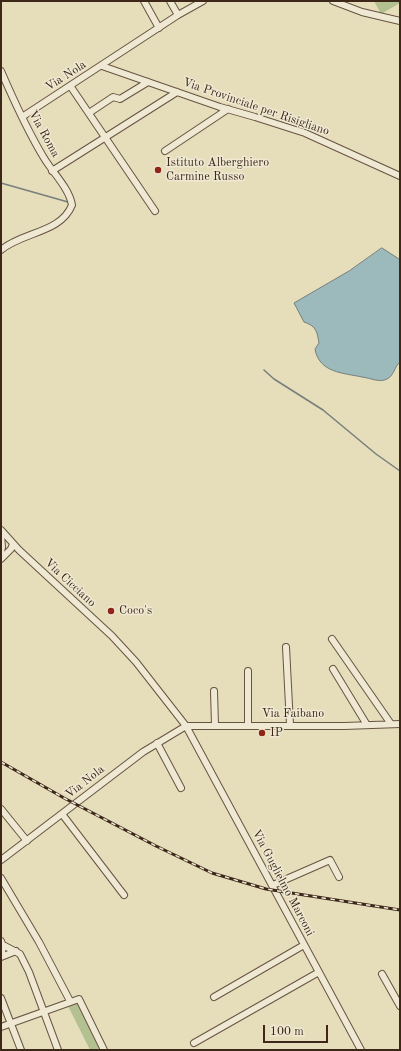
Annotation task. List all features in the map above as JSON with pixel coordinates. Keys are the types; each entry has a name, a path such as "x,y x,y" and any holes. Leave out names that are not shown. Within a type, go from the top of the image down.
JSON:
{"street":[{"path":"144,1 160,28"},
{"path":"170,1 178,15"},
{"name":"Via Nola","path":"22,118 178,15 203,1"},
{"path":"333,1 362,12 400,20"},
{"name":"Via Provinciale per Risigliano","path":"102,66 228,109 305,133 400,176"},
{"name":"Via Roma","path":"1,71 22,118 52,171 68,194 72,205 65,218 55,225 10,244 1,250"},
{"path":"89,113 113,97 120,99 148,82"},
{"path":"71,87 155,211"},
{"path":"52,171 177,92"},
{"path":"165,151 228,109"},
{"name":"Via Cicciano","path":"1,530 19,550 112,636 136,662 186,726"},
{"path":"1,535 3,553"},
{"path":"1,559 7,546 13,544"},
{"path":"3,553 19,550"},
{"path":"332,639 391,724"},
{"path":"286,647 290,725"},
{"path":"333,669 367,725"},
{"path":"248,670 248,725"},
{"path":"214,691 215,725"},
{"name":"Via Faibano","path":"186,726 400,724"},
{"name":"Via Nola","path":"1,860 122,767 157,743 186,726"},
{"name":"Via Guglielmo Marconi","path":"186,726 361,1050"},
{"path":"157,743 181,788"},
{"path":"1,809 27,841"},
{"path":"62,814 124,896"},
{"path":"273,885 330,860 339,877"},
{"path":"1,878 39,942 70,1001"},
{"path":"2,943 20,954 29,972 58,1050"},
{"path":"1,957 3,952 2,943"},
{"path":"214,997 304,945"},
{"path":"1,957 16,951"},
{"path":"194,1043 319,972"},
{"path":"382,974 400,1006"},
{"path":"1,998 21,1050"},
{"path":"1,1027 79,999 104,1050"}],"green space":[{"path":"374,1 400,1 400,3 381,14"},
{"path":"78,1001 102,1050 90,1050 68,1006"}],"water":[{"path":"382,248 400,259 400,362 389,378 381,381 340,373 322,363 317,357 315,349 319,343 317,332 311,325 304,322 294,303 349,271"}],"waterway":[{"path":"1,183 68,202"},
{"path":"264,370 274,379 323,410 376,454 400,471"}],"railway":[{"path":"1,762 64,798 156,846 212,873 266,889 400,910"}],"place":[{"name":"Istituto Alberghiero Carmine Russo","path":"158,170"},
{"name":"Coco's","path":"111,611"},
{"name":"IP","path":"262,733"}]}
